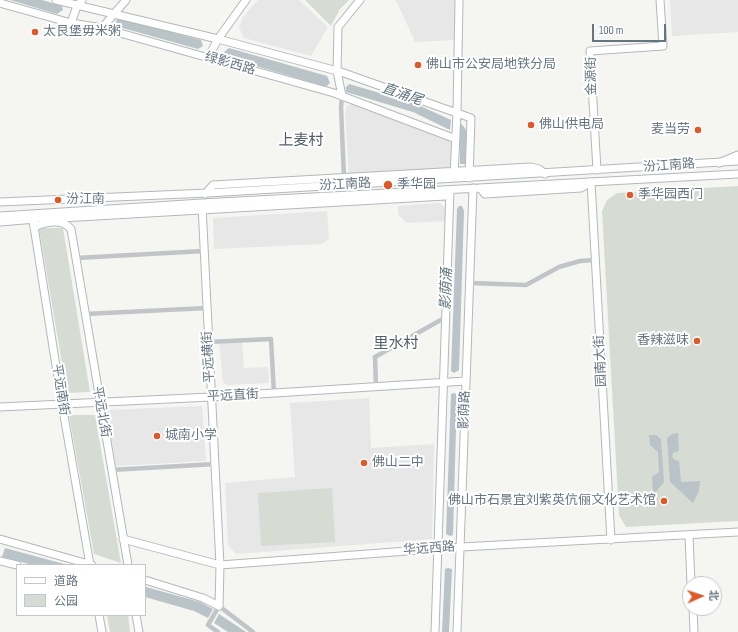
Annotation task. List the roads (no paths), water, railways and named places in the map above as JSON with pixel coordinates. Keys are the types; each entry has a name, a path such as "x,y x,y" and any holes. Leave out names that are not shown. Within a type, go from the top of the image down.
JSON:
{"street":[{"name":"绿影西路","path":"56,0 113,15 218,38 337,71 457,113"},
{"path":"71,23 77,6 82,0"},
{"path":"102,28 126,0"},
{"path":"208,58 218,38 246,0"},
{"path":"344,186 341,107 342,96 337,71 338,27 360,0"},
{"path":"454,176 457,113 459,0"},
{"name":"金源街","path":"597,170 590,51 663,46 660,0"},
{"name":"绿影西路","path":"0,3 71,23 102,28 342,96 456,139"},
{"path":"457,113 471,118 468,178"},
{"path":"719,163 738,155"},
{"name":"汾江南路","path":"2,201 205,194 344,186 454,176 468,178 546,174 738,161"},
{"path":"205,194 213,185 230,184 344,178 454,176 469,171 534,167 546,174"},
{"name":"汾江南路","path":"202,206 345,199 475,188 738,174"},
{"name":"园南大街","path":"591,182 611,540"},
{"path":"230,184 230,192"},
{"name":"影荫路","path":"457,632 461,547 464,381 475,188"},
{"name":"影荫路","path":"435,632 446,383 446,317 452,190"},
{"path":"32,217 70,217 202,206"},
{"path":"2,218 202,206"},
{"name":"平远横街","path":"202,206 220,565 219,606"},
{"name":"平远南街","path":"32,217 62,404 91,564"},
{"name":"平远北街","path":"70,217 99,402 128,564"},
{"path":"34,228 44,223 59,222 71,229"},
{"path":"76,258 204,251"},
{"path":"470,283 526,285 559,267 580,261 595,260"},
{"path":"85,314 207,308"},
{"path":"376,387 375,358 446,317"},
{"path":"208,342 271,339 274,394"},
{"name":"平远直街","path":"0,407 211,398 464,381"},
{"path":"111,470 214,464"},
{"name":"华远西路","path":"123,539 220,565 461,547 738,532"},
{"path":"689,535 692,576"},
{"path":"0,539 88,564"},
{"path":"0,561 16,565"},
{"path":"146,580 203,598 219,606 253,632"},
{"path":"218,632 208,625 219,606"},
{"path":"99,616 102,632"},
{"path":"136,616 139,632"},
{"path":"693,616 694,632"}],"place":[{"name":"太艮堡毋米粥","path":"35,32"},
{"name":"佛山市公安局地铁分局","path":"418,65"},
{"name":"佛山供电局","path":"531,125"},
{"name":"麦当劳","path":"698,130"},
{"name":"季华园","path":"388,185"},
{"name":"季华园西门","path":"630,195"},
{"name":"汾江南","path":"58,200"},
{"name":"香辣滋味","path":"697,341"},
{"name":"城南小学","path":"157,436"},
{"name":"佛山二中","path":"364,463"},
{"name":"佛山市石景宜刘紫英伉俪文化艺术馆","path":"664,501"}],"district":[{"name":"上麦村","path":"301,141"},
{"name":"里水村","path":"396,344"}],"water label":[{"name":"直涌尾","path":"402,95"},
{"name":"影荫涌","path":"447,289"}]}
